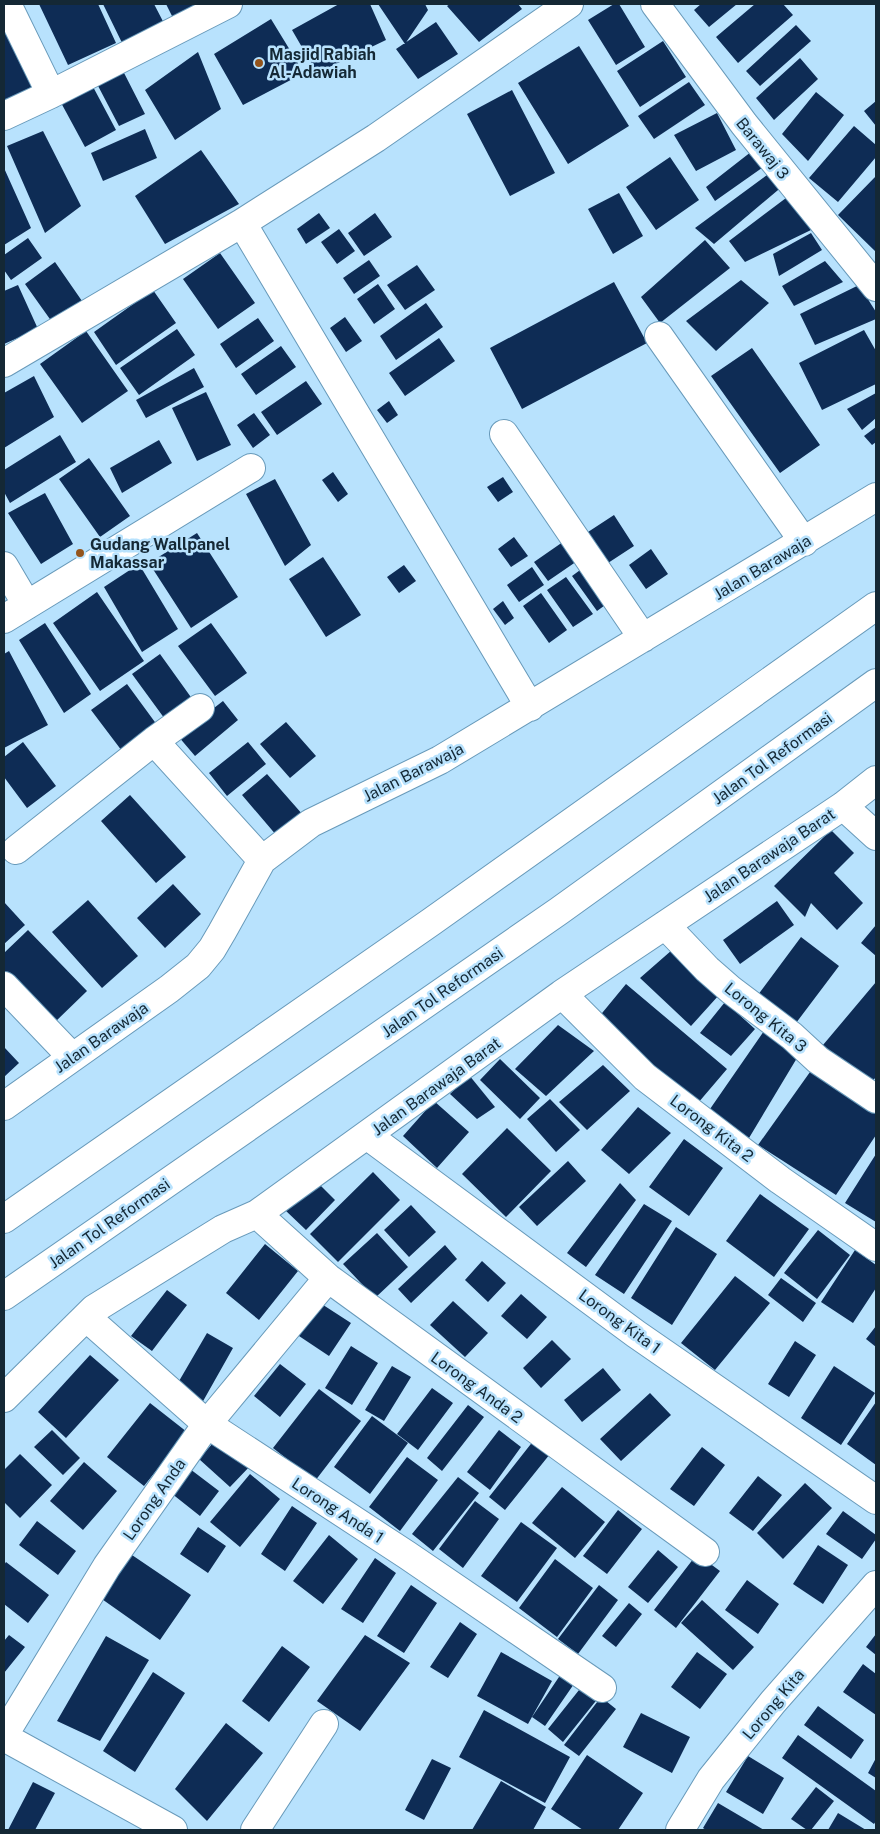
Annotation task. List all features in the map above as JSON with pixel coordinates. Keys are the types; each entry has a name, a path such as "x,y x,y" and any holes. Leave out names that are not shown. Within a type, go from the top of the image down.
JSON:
{"main road":[{"path":"7,4 51,94"},
{"path":"4,116 228,4"},
{"name":"Barawaj 3","path":"655,4 744,124 876,287"},
{"path":"4,363 242,223 376,138 557,7"},
{"path":"242,223 530,707"},
{"path":"659,336 804,542"},
{"path":"504,434 643,638"},
{"path":"4,619 251,468"},
{"name":"Jalan Barawaja","path":"4,1106 169,989 198,966 212,949 262,860 311,823 440,760 876,497"},
{"path":"4,566 27,605"},
{"path":"4,1219 423,928 876,606"},
{"name":"Jalan Tol Reformasi","path":"4,1296 551,916 876,683"},
{"path":"16,850 154,741 200,708"},
{"path":"154,741 262,860"},
{"name":"Jalan Barawaja Barat","path":"4,1398 94,1309 185,1254 222,1229 257,1214 368,1136 562,994 843,806 876,780"},
{"path":"843,806 876,836"},
{"name":"Lorong Kita 3","path":"665,925 707,969 731,990 792,1036 818,1060 876,1099"},
{"path":"4,986 72,1057"},
{"name":"Lorong Kita 2","path":"562,994 646,1078 780,1180 876,1247"},
{"name":"Lorong Kita 1","path":"368,1136 636,1334 876,1500"},
{"name":"Lorong Anda 2","path":"257,1214 328,1278 705,1552"},
{"name":"Lorong Anda","path":"4,1736 107,1566 207,1424 328,1278"},
{"name":"Lorong Anda 1","path":"86,1317 207,1424 407,1555 602,1688"},
{"name":"Lorong Kita","path":"680,1830 717,1771 773,1702 876,1585"},
{"path":"255,1830 324,1724"},
{"path":"4,1736 173,1830"}],"building":[{"path":"39,4 98,4 116,43 68,65"},
{"path":"103,4 154,4 168,31 126,51"},
{"path":"166,4 209,4 175,22"},
{"path":"339,4 370,4 386,40 317,73 292,30"},
{"path":"378,4 425,4 428,10 405,44"},
{"path":"450,4 518,4 522,9 479,42 447,6"},
{"path":"614,4 619,4 645,47 616,65 588,20"},
{"path":"701,4 737,4 709,27 694,10"},
{"path":"755,4 783,4 793,15 738,63 716,37"},
{"path":"4,8 42,87 4,105"},
{"name":"Masjid Rabiah Al-Adawiah","path":"271,19 304,73 243,105 214,54"},
{"path":"436,22 458,54 418,79 396,49"},
{"path":"796,25 811,41 760,86 746,71"},
{"path":"663,41 686,77 640,107 617,71"},
{"path":"579,46 629,126 568,164 518,83"},
{"path":"198,52 221,109 175,140 145,90"},
{"path":"800,58 818,79 774,120 756,98"},
{"path":"122,69 145,114 119,126 96,82"},
{"path":"689,82 705,105 654,139 638,116"},
{"path":"91,83 116,130 85,147 59,99"},
{"path":"512,90 555,173 510,196 467,114"},
{"path":"816,92 844,115 808,161 782,134"},
{"path":"876,101 876,126 864,111"},
{"path":"717,113 736,150 696,171 674,135"},
{"path":"854,126 876,145 876,157 838,202 809,178"},
{"path":"145,129 157,158 103,181 91,153"},
{"path":"43,131 81,206 45,233 7,146"},
{"path":"756,148 769,163 715,201 706,187"},
{"path":"201,150 239,204 165,244 135,196"},
{"path":"670,157 699,200 656,230 626,187"},
{"path":"4,168 31,228 4,245"},
{"path":"771,172 784,185 714,244 695,228"},
{"path":"876,176 876,252 838,215"},
{"path":"619,193 643,236 613,254 588,209"},
{"path":"790,195 811,230 745,262 729,241"},
{"path":"319,213 330,228 306,244 297,229"},
{"path":"375,213 392,237 364,256 348,233"},
{"path":"339,229 355,251 337,264 321,242"},
{"path":"811,233 822,250 779,276 773,254"},
{"path":"28,238 42,258 11,280 4,270 4,255"},
{"path":"705,240 730,268 660,323 641,297"},
{"path":"220,253 255,303 218,329 183,279"},
{"path":"369,260 380,276 354,294 343,278"},
{"path":"825,261 843,282 794,306 782,286"},
{"path":"55,262 82,301 52,322 25,284"},
{"path":"417,265 435,290 405,310 387,285"},
{"path":"741,280 769,303 716,351 686,321"},
{"path":"614,282 647,343 522,409 490,348"},
{"path":"378,284 395,309 374,324 357,299"},
{"path":"18,285 38,329 4,344 4,291"},
{"path":"859,285 876,312 876,319 815,345 800,314"},
{"path":"153,290 176,323 116,365 94,332"},
{"path":"426,303 443,327 396,360 380,336"},
{"path":"345,317 362,341 346,352 330,328"},
{"path":"258,318 274,341 236,368 220,344"},
{"path":"177,329 195,355 139,395 120,368"},
{"path":"864,330 876,351 876,384 822,410 799,363"},
{"path":"86,331 128,391 82,423 40,364"},
{"path":"439,338 455,361 405,396 389,373"},
{"path":"281,346 296,367 256,395 241,374"},
{"path":"752,348 820,445 780,473 711,376"},
{"path":"194,368 204,387 146,418 136,400"},
{"path":"34,376 54,417 4,448 4,393"},
{"path":"306,381 322,404 277,435 261,412"},
{"path":"206,392 231,445 197,461 172,408"},
{"path":"876,393 876,418 862,430 847,409"},
{"path":"389,401 398,415 387,423 377,410"},
{"path":"254,413 270,435 253,448 237,425"},
{"path":"876,427 876,442 872,445 864,436"},
{"path":"60,435 76,462 10,503 4,492 4,470"},
{"path":"159,440 172,463 122,493 110,468"},
{"path":"89,458 130,516 100,537 59,479"},
{"path":"333,472 348,494 338,502 322,480"},
{"path":"503,477 513,492 498,502 487,487"},
{"path":"275,479 311,545 285,566 246,494"},
{"path":"45,493 73,544 41,564 8,513"},
{"path":"614,515 634,546 608,563 588,532"},
{"path":"197,533 238,597 191,628 149,563"},
{"path":"514,537 528,556 511,567 498,549"},
{"path":"570,537 583,557 548,581 534,562"},
{"path":"651,549 668,574 646,589 629,565"},
{"path":"323,557 361,615 326,637 289,579"},
{"path":"139,564 178,629 142,652 104,587"},
{"path":"404,565 416,581 399,593 387,577"},
{"path":"587,565 612,600 597,611 572,576"},
{"path":"532,567 544,585 519,602 507,585"},
{"path":"566,577 593,614 573,627 547,590"},
{"path":"97,592 144,661 100,691 53,623"},
{"path":"541,593 567,630 549,643 523,606"},
{"path":"503,601 514,618 505,625 493,609"},
{"path":"45,623 91,694 64,713 19,640"},
{"path":"211,623 247,673 215,696 178,646"},
{"path":"9,651 48,725 4,748 4,654"},
{"path":"160,654 198,707 170,726 132,674"},
{"path":"127,684 160,729 125,755 91,710"},
{"path":"223,701 238,720 195,756 178,736"},
{"path":"286,722 316,756 290,778 260,744"},
{"path":"23,742 56,786 27,808 4,777 4,757"},
{"path":"248,742 266,764 227,796 209,773"},
{"path":"267,774 303,815 277,836 242,795"},
{"path":"130,795 186,857 156,883 101,821"},
{"path":"831,830 854,853 834,873 863,903 837,930 811,903 805,917 774,886"},
{"path":"173,884 201,914 165,948 137,918"},
{"path":"88,900 138,956 102,988 52,932"},
{"path":"777,901 794,925 740,964 723,940"},
{"path":"4,902 25,925 4,944"},
{"path":"876,925 876,956 861,943"},
{"path":"28,930 87,991 54,1023 4,972 4,953"},
{"path":"801,937 839,966 793,1027 755,999"},
{"path":"672,950 719,995 691,1026 640,978"},
{"path":"876,982 876,1077 869,1085 823,1045"},
{"path":"626,984 727,1069 698,1103 598,1018"},
{"path":"725,1002 755,1029 731,1056 700,1033"},
{"path":"558,1025 594,1051 546,1096 515,1069"},
{"path":"766,1028 800,1053 749,1138 710,1109"},
{"path":"4,1047 19,1063 4,1077"},
{"path":"500,1059 540,1098 520,1119 480,1080"},
{"path":"603,1065 630,1091 587,1130 559,1102"},
{"path":"810,1072 876,1112 876,1135 836,1195 758,1145"},
{"path":"469,1075 495,1107 477,1119 450,1094"},
{"path":"550,1099 580,1130 556,1152 527,1119"},
{"path":"434,1101 469,1132 437,1168 403,1136"},
{"path":"638,1107 671,1133 629,1174 601,1150"},
{"path":"507,1128 551,1171 506,1217 462,1174"},
{"path":"684,1139 723,1168 689,1216 649,1187"},
{"path":"876,1154 876,1222 845,1203"},
{"path":"568,1161 586,1181 537,1226 519,1207"},
{"path":"373,1172 400,1200 338,1262 310,1234"},
{"path":"314,1179 335,1200 306,1230 285,1210"},
{"path":"620,1183 636,1200 586,1267 567,1253"},
{"path":"760,1194 809,1229 774,1277 726,1241"},
{"path":"644,1204 672,1221 624,1294 595,1275"},
{"path":"411,1205 436,1232 409,1257 384,1230"},
{"path":"676,1227 717,1254 672,1325 631,1298"},
{"path":"818,1230 850,1255 817,1299 784,1273"},
{"path":"377,1233 408,1267 375,1298 343,1264"},
{"path":"265,1244 298,1271 259,1320 226,1293"},
{"path":"445,1245 457,1259 411,1303 398,1289"},
{"path":"855,1250 876,1265 876,1288 853,1323 821,1302"},
{"path":"482,1261 506,1283 488,1302 465,1280"},
{"path":"735,1276 770,1303 715,1370 681,1343"},
{"path":"781,1278 816,1303 803,1322 768,1295"},
{"path":"167,1290 187,1305 152,1351 131,1336"},
{"path":"521,1294 547,1317 527,1339 501,1316"},
{"path":"317,1301 351,1323 329,1356 296,1334"},
{"path":"453,1301 488,1333 465,1357 430,1325"},
{"path":"876,1326 876,1347 866,1339"},
{"path":"207,1333 233,1348 202,1403 175,1388"},
{"path":"552,1340 571,1359 541,1388 523,1368"},
{"path":"795,1341 816,1355 789,1397 768,1384"},
{"path":"351,1346 378,1363 352,1405 325,1388"},
{"path":"90,1355 119,1380 66,1438 38,1412"},
{"path":"280,1364 306,1384 280,1417 254,1396"},
{"path":"392,1366 411,1377 384,1421 365,1410"},
{"path":"834,1366 875,1393 841,1445 801,1418"},
{"path":"603,1368 621,1390 582,1422 564,1400"},
{"path":"432,1388 453,1403 418,1450 397,1434"},
{"path":"319,1389 361,1421 315,1481 273,1448"},
{"path":"650,1393 671,1415 621,1461 600,1439"},
{"path":"876,1402 876,1465 847,1444"},
{"path":"150,1403 187,1432 144,1486 107,1457"},
{"path":"468,1405 484,1417 442,1471 427,1458"},
{"path":"372,1416 408,1443 370,1494 334,1467"},
{"path":"52,1430 80,1458 63,1475 34,1447"},
{"path":"499,1430 521,1447 490,1490 467,1472"},
{"path":"220,1435 252,1464 230,1487 199,1459"},
{"path":"534,1440 550,1454 505,1510 489,1497"},
{"path":"702,1447 725,1465 694,1506 670,1489"},
{"path":"20,1454 52,1485 20,1518 4,1502 4,1470"},
{"path":"407,1457 438,1480 400,1531 369,1507"},
{"path":"84,1462 117,1491 83,1530 50,1501"},
{"path":"190,1469 219,1491 200,1516 171,1493"},
{"path":"250,1474 280,1499 240,1547 210,1522"},
{"path":"758,1476 782,1495 753,1531 729,1513"},
{"path":"458,1477 479,1493 433,1551 412,1534"},
{"path":"805,1483 832,1508 783,1559 757,1533"},
{"path":"562,1487 605,1522 575,1558 532,1523"},
{"path":"475,1501 499,1519 463,1568 439,1549"},
{"path":"292,1506 317,1523 285,1571 261,1554"},
{"path":"618,1510 642,1529 607,1574 583,1556"},
{"path":"843,1511 876,1535 876,1539 862,1559 826,1534"},
{"path":"37,1521 76,1551 58,1575 19,1545"},
{"path":"521,1522 557,1548 517,1602 481,1576"},
{"path":"198,1527 226,1546 208,1573 180,1554"},
{"path":"329,1535 358,1559 323,1604 293,1581"},
{"path":"818,1545 848,1565 823,1604 793,1584"},
{"path":"658,1550 678,1567 648,1603 628,1587"},
{"path":"129,1553 191,1595 160,1640 99,1597"},
{"path":"697,1554 720,1571 676,1628 654,1610"},
{"path":"375,1558 396,1573 363,1623 341,1609"},
{"path":"555,1559 593,1588 557,1637 519,1608"},
{"path":"6,1562 49,1595 28,1623 4,1604 4,1565"},
{"path":"747,1580 779,1604 758,1634 725,1610"},
{"path":"411,1585 437,1603 404,1653 377,1636"},
{"path":"599,1585 618,1600 578,1654 558,1639"},
{"path":"702,1600 754,1647 733,1670 681,1623"},
{"path":"629,1603 642,1614 616,1647 602,1636"},
{"path":"460,1622 477,1634 448,1678 430,1667"},
{"path":"876,1634 876,1655 866,1647"},
{"path":"9,1635 25,1647 4,1673 4,1641"},
{"path":"365,1635 410,1663 360,1731 317,1701"},
{"path":"106,1636 149,1660 100,1741 57,1721"},
{"path":"282,1646 310,1667 269,1722 242,1701"},
{"path":"501,1652 552,1681 528,1724 477,1696"},
{"path":"697,1652 727,1674 700,1709 671,1687"},
{"path":"863,1664 876,1674 876,1715 843,1692"},
{"path":"563,1671 576,1681 545,1726 532,1717"},
{"path":"153,1672 185,1693 135,1772 103,1751"},
{"path":"583,1685 599,1697 563,1742 548,1729"},
{"path":"601,1697 616,1709 579,1756 564,1745"},
{"path":"818,1706 864,1740 851,1759 804,1725"},
{"path":"484,1710 570,1757 545,1803 459,1757"},
{"path":"641,1713 690,1737 672,1773 623,1747"},
{"path":"226,1723 263,1753 207,1821 175,1789"},
{"path":"798,1735 876,1791 876,1821 874,1824 782,1758"},
{"path":"587,1755 643,1793 618,1830 583,1830 551,1809"},
{"path":"748,1756 784,1778 763,1814 726,1792"},
{"path":"876,1758 876,1778 868,1773"},
{"path":"432,1759 451,1768 424,1820 405,1810"},
{"path":"501,1781 546,1807 533,1830 472,1830"},
{"path":"33,1782 55,1793 35,1830 8,1830"},
{"path":"816,1787 834,1801 811,1830 807,1830 791,1819"},
{"path":"718,1803 764,1830 706,1830 703,1828"},
{"path":"838,1813 866,1830 828,1830"}],"place":[{"name":"Masjid Rabiah Al-Adawiah","path":"259,63"},
{"name":"Gudang Wallpanel Makassar","path":"80,553"}]}
